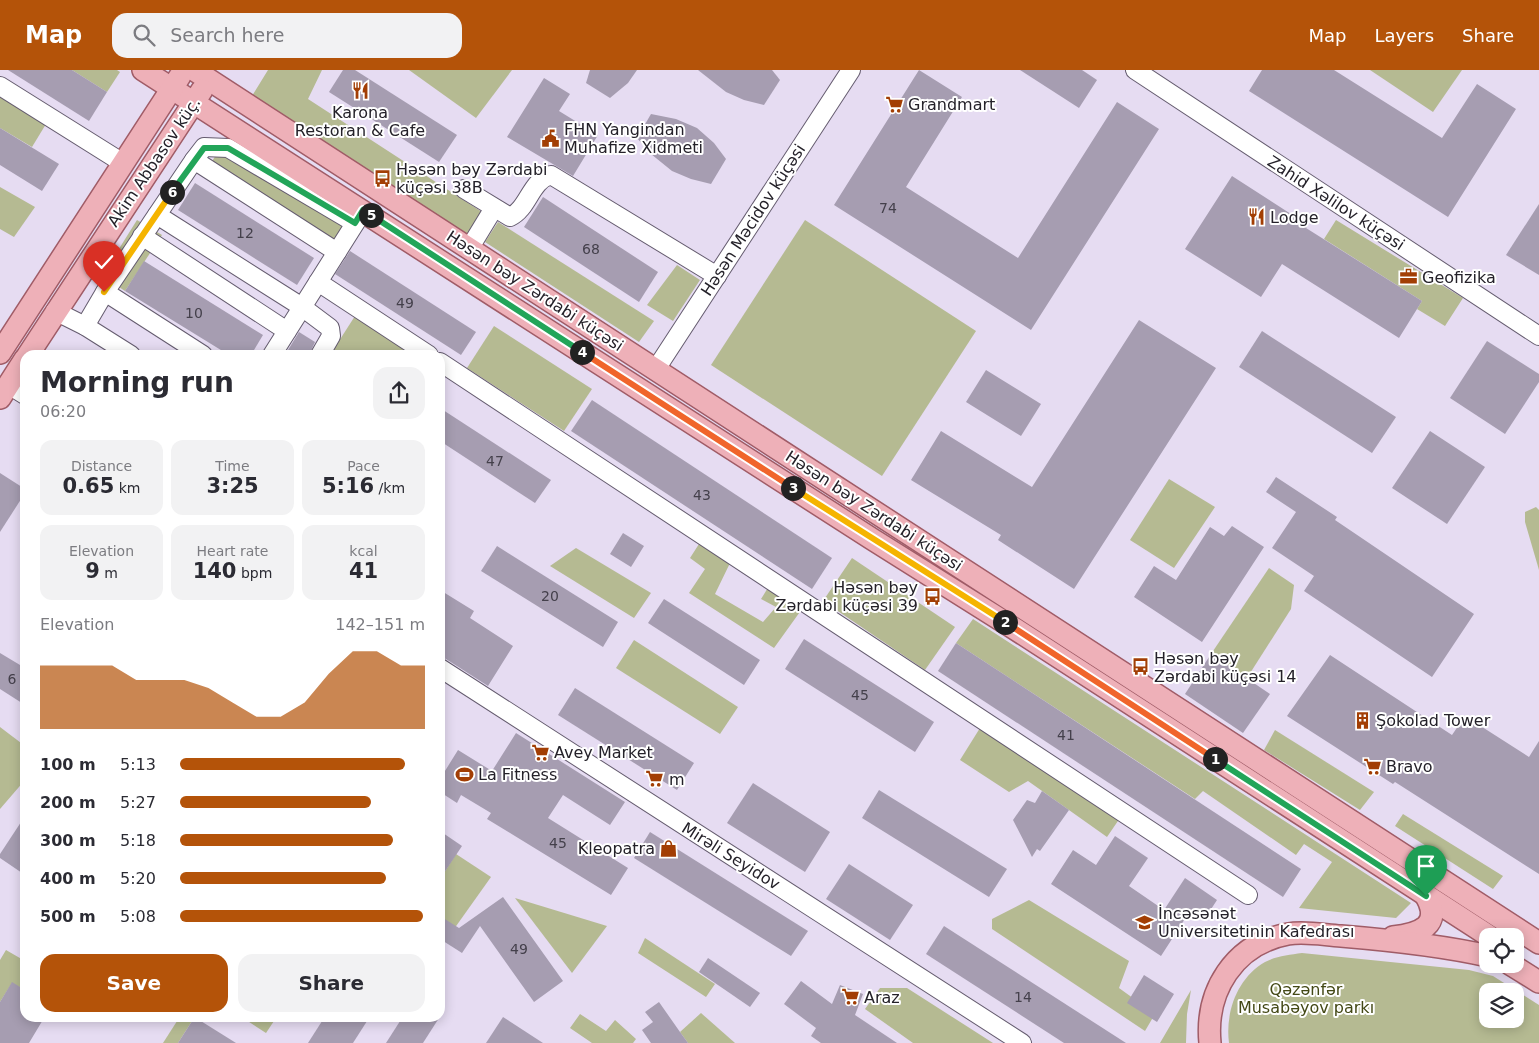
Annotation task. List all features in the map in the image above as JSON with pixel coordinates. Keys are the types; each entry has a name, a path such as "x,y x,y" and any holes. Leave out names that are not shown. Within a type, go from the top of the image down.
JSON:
{"main road":[{"path":"143,70 172,88"},
{"name":"Akim Abbasov küç.","path":"0,353 184,70"},
{"name":"Akim Abbasov küç.","path":"31,350 194,103 207,73"},
{"name":"Həsən bəy Zərdabi küçəsi","path":"207,73 469,248 1531,939"},
{"name":"Həsən bəy Zərdabi küçəsi","path":"172,88 359,216 1017,630 1479,931"},
{"path":"35,299 55,311"},
{"path":"11,393 20,371"},
{"path":"1376,939 1423,930 1431,920 1432,914 1431,905 1426,896"},
{"path":"1210,1043 1209,1021 1216,992 1234,964 1260,944 1288,934 1303,933 1376,939 1479,955"},
{"path":"1376,939 1479,937"},
{"path":"1524,959 1539,968"},
{"path":"1524,973 1539,982"}],"street":[{"name":"Həsən Məcidov küçəsi","path":"656,369 851,70"},
{"name":"Zahid Xəlilov küçəsi","path":"1135,70 1539,336"},
{"path":"0,86 123,163"},
{"path":"85,326 104,292 194,160 204,148 228,148 359,216 275,350"},
{"path":"194,160 337,252"},
{"path":"464,189 510,217 517,214 544,178 551,175 716,276"},
{"path":"469,248 494,208"},
{"path":"157,215 302,307 330,328 331,336 323,350"},
{"path":"142,236 287,331"},
{"path":"318,282 421,350"},
{"path":"104,292 195,350"},
{"path":"55,311 85,326 124,350"},
{"path":"445,365 1248,895"},
{"name":"Mirəli Seyidov","path":"445,671 1022,1043"}],"green space":[{"path":"72,70 117,70 120,72 107,92"},
{"path":"268,70 322,70 308,99 482,212 467,236 252,96"},
{"path":"409,70 512,70 476,118"},
{"path":"1370,70 1462,70 1433,112"},
{"path":"0,95 46,124 32,147 0,128"},
{"path":"226,139 351,218 328,252 204,174"},
{"path":"0,187 35,207 14,237 0,229"},
{"path":"137,220 162,235 125,291 102,276"},
{"path":"805,220 976,331 882,476 711,365"},
{"path":"1336,220 1463,298 1445,326 1417,309 1422,301 1324,239"},
{"path":"498,222 654,321 639,342 485,242"},
{"path":"677,265 700,280 673,321 647,305"},
{"path":"355,316 406,350 333,350"},
{"path":"494,326 592,389 564,431 467,368"},
{"path":"1169,479 1215,507 1174,568 1130,540"},
{"path":"1536,507 1539,510 1539,570 1525,522 1525,512"},
{"path":"699,544 731,561 715,594 763,622 776,607 761,599 769,586 802,609 774,648 689,593 705,569 690,558"},
{"path":"576,548 651,593 634,618 550,566"},
{"path":"852,558 955,627 925,670 823,601"},
{"path":"1269,568 1294,585 1291,609 1247,678 1211,654"},
{"path":"973,619 1411,903 1396,918 1299,908 1332,862 1304,844 1296,855 1203,791 1195,799 956,643"},
{"path":"634,640 738,707 720,734 616,668"},
{"path":"0,727 20,742 20,786 0,809"},
{"path":"980,728 1120,818 1107,837 1028,781 1009,792 960,760"},
{"path":"1275,730 1374,792 1360,810 1264,750"},
{"path":"1403,814 1503,876 1493,889 1395,826"},
{"path":"456,854 491,877 454,929 445,921 445,871"},
{"path":"515,898 607,926 572,973"},
{"path":"1029,900 1129,961 1119,988 1155,1014 1145,1031 992,929 992,919"},
{"path":"645,938 715,984 706,997 638,953"},
{"path":"6,950 20,958 20,987 12,983 0,1002 0,960"},
{"name":"Qəzənfər Musabəyov parkı","path":"1302,953 1469,970 1493,976 1504,983 1479,983 1479,1028 1524,1028 1524,996 1539,1005 1539,1043 1229,1043 1228,1032 1231,1008 1240,987 1255,969 1269,960"},
{"path":"880,988 907,988 993,1043 913,1043 865,1009"},
{"path":"1191,990 1187,1014 1186,1043 1160,1043"},
{"path":"701,1013 735,1043 688,1043 680,1032"},
{"path":"580,1014 606,1031 615,1020 636,1039 633,1043 592,1043 570,1028"},
{"path":"176,1022 191,1022 178,1043 163,1043"},
{"path":"249,1022 273,1022 266,1033"}],"building":[{"path":"8,70 72,70 107,92 89,121"},
{"path":"343,70 355,70 457,135 439,162 329,92"},
{"path":"590,70 637,70 628,83 610,98 586,83"},
{"path":"698,70 772,70 780,80 764,105 744,100 726,92"},
{"path":"919,70 962,97 906,187 1018,258 1117,102 1159,129 1031,330 834,205"},
{"path":"1020,70 1082,70 1097,80 1079,108"},
{"path":"1262,70 1334,70 1442,138 1477,84 1516,109 1448,217 1249,91"},
{"path":"544,78 570,94 559,111 598,135 573,176 507,137"},
{"path":"651,114 676,119 697,128 714,143 726,159 711,184 691,179 672,171 651,154 637,138"},
{"path":"0,128 59,164 42,191 0,165"},
{"path":"1232,176 1308,225 1306,228 1422,301 1399,338 1282,264 1261,297 1185,249"},
{"path":"195,183 314,258 297,285 178,210"},
{"path":"543,197 658,272 639,302 524,227"},
{"path":"1539,204 1539,275 1506,255"},
{"path":"350,251 476,332 461,355 335,274"},
{"path":"144,261 263,335 254,350 221,350 125,291"},
{"path":"1139,320 1216,368 1074,589 998,540 1001,535 911,480 941,431 1032,487"},
{"path":"1262,331 1396,417 1372,453 1239,367"},
{"path":"299,332 315,342 311,350 288,350"},
{"path":"1487,341 1539,374 1539,382 1505,434 1450,398"},
{"path":"986,370 1041,404 1021,436 966,402"},
{"path":"592,400 832,558 812,589 571,431"},
{"path":"445,411 551,480 535,503 445,444"},
{"path":"1430,431 1485,467 1447,524 1392,488"},
{"path":"0,473 20,486 20,501 0,532"},
{"path":"1276,477 1337,517 1335,520 1474,614 1432,677 1304,591 1314,576 1272,548 1296,512 1266,492"},
{"path":"1232,526 1264,547 1202,642 1134,597 1154,566 1176,580 1210,527 1224,536"},
{"path":"623,533 644,546 631,567 610,554"},
{"path":"497,546 618,622 603,647 481,571"},
{"path":"445,593 474,611 470,618 513,646 488,686 446,659"},
{"path":"664,599 760,660 744,685 648,623"},
{"path":"804,639 934,722 915,752 785,669"},
{"path":"956,643 1301,869 1283,897 938,671"},
{"path":"0,653 20,665 20,702 0,689"},
{"path":"1211,654 1270,694 1243,733 1185,694"},
{"path":"1330,655 1452,735 1465,716 1529,757 1539,741 1539,874 1287,716"},
{"path":"575,688 694,763 677,790 558,715"},
{"path":"516,733 625,802 610,825 563,795 548,818 628,868 611,895 487,819 491,813 461,795 457,803 445,795 445,771 458,750 492,771"},
{"path":"753,783 830,832 805,872 727,823"},
{"path":"879,790 1007,869 989,897 862,818"},
{"path":"1042,791 1069,810 1040,851 1037,849 1032,857 1013,820 1027,800 1035,803"},
{"path":"20,824 20,872 0,858 0,854"},
{"path":"650,832 808,931 791,956 634,858"},
{"path":"445,834 462,846 445,872"},
{"path":"1115,836 1148,858 1129,886 1164,910 1185,878 1217,900 1204,920 1190,911 1161,956 1051,884 1073,850 1096,865"},
{"path":"849,864 913,905 890,940 826,899"},
{"path":"503,897 563,981 534,1002 480,926 462,953 445,942 445,919 459,928"},
{"path":"944,926 1126,1043 1064,1043 926,954"},
{"path":"708,958 760,993 750,1007 699,972"},
{"path":"1144,975 1174,994 1157,1022 1127,1003"},
{"path":"801,981 832,1004 840,985 863,994 855,1015 897,1043 821,1043 811,1036 816,1028 784,1004"},
{"path":"12,982 20,987 20,1022 42,1022 29,1043 0,1043 0,1002"},
{"path":"659,1002 688,1043 651,1043 642,1030 653,1022 645,1012"},
{"path":"503,1017 543,1043 486,1043"},
{"path":"191,1022 202,1022 236,1043 178,1043"},
{"path":"321,1022 366,1022 353,1043 308,1043"},
{"path":"399,1022 436,1022 423,1043 386,1043"}],"place":[{"name":"Karona Restoran & Cafe","path":"360,90"},
{"name":"Grandmart","path":"894,104"},
{"name":"FHN Yangindan Muhafize Xidmeti","path":"550,138"},
{"name":"Həsən bəy Zərdabi küçəsi 38B","path":"382,178"},
{"name":"Lodge","path":"1256,217"},
{"name":"Geofizika","path":"1408,277"},
{"name":"Həsən bəy Zərdabi küçəsi 39","path":"932,596"},
{"name":"Həsən bəy Zərdabi küçəsi 14","path":"1140,667"},
{"name":"Şokolad Tower","path":"1362,720"},
{"name":"Avey Market","path":"540,752"},
{"name":"Bravo","path":"1372,766"},
{"name":"La Fitness","path":"464,774"},
{"name":"m","path":"655,779"},
{"name":"Kleopatra","path":"669,848"},
{"name":"İncəsənət Universitetinin Kafedrası","path":"1144,922"},
{"name":"Araz","path":"850,997"}],"route":[{"path":"104,292 204,148 214,146 228,148 355,223 363,210 872,539 1009,625 1426,896"}]}
